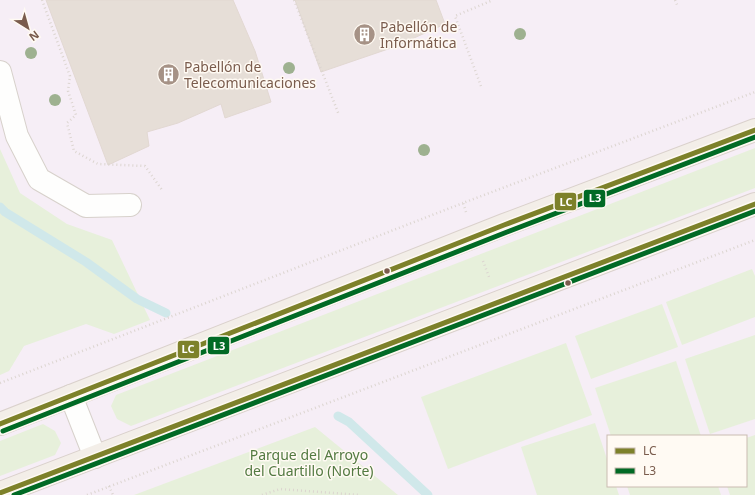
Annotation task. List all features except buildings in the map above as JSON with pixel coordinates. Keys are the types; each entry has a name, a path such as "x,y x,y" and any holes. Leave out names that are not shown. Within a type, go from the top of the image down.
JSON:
{"main road":[{"path":"0,424 474,237 755,130"},
{"path":"0,493 755,204"}],"street":[{"path":"0,72 17,136 39,179 86,206 130,205"},
{"path":"71,396 95,456"}],"path":[{"path":"42,0 70,76 68,90 76,115 67,123 74,151 98,164 145,166 162,190"},
{"path":"294,0 339,115"},
{"path":"481,86 455,16 493,0"},
{"path":"675,0 678,7"},
{"path":"0,383 463,203 755,92"},
{"path":"463,203 498,302"},
{"path":"87,495 755,240"},
{"path":"109,486 113,495"},
{"path":"262,495 280,489 360,495"}],"shaded area":[{"path":"0,0 755,0 755,495 0,495"}],"green space":[{"path":"755,148 755,188 131,426 117,419 111,406 116,395"},
{"path":"0,149 20,193 67,224 112,240 150,320 114,334 86,324 24,346 9,371 0,375"},
{"path":"752,269 755,276 755,317 682,345 666,302"},
{"path":"662,304 678,347 591,379 575,336"},
{"path":"755,335 755,419 710,434 685,359"},
{"path":"566,343 592,415 448,469 421,397"},
{"path":"676,361 701,435 611,435 595,388"},
{"path":"595,423 607,459 607,487 616,487 619,495 537,495 521,447"},
{"path":"43,424 55,431 61,443 55,455 0,476 0,441"},
{"name":"Parque del Arroyo del Cuartillo (Norte)","path":"315,427 398,495 134,495"},
{"path":"755,435 755,495 730,495 727,487 747,487 747,438"},
{"path":"627,487 718,487 721,495 630,495"}],"waterway":[{"path":"0,207 5,212 86,262 137,299 166,313"},
{"path":"338,416 349,422 428,495"}],"transit line":[{"name":"LC","path":"0,424 504,225 755,130"},
{"name":"L3","path":"3,431 507,232 755,137"},
{"name":"LC","path":"0,493 755,204"},
{"name":"L3","path":"14,495 755,211"}],"place":[{"name":"Pabellón de Informática","path":"364,35"},
{"name":"Pabellón de Telecomunicaciones","path":"168,75"}]}
